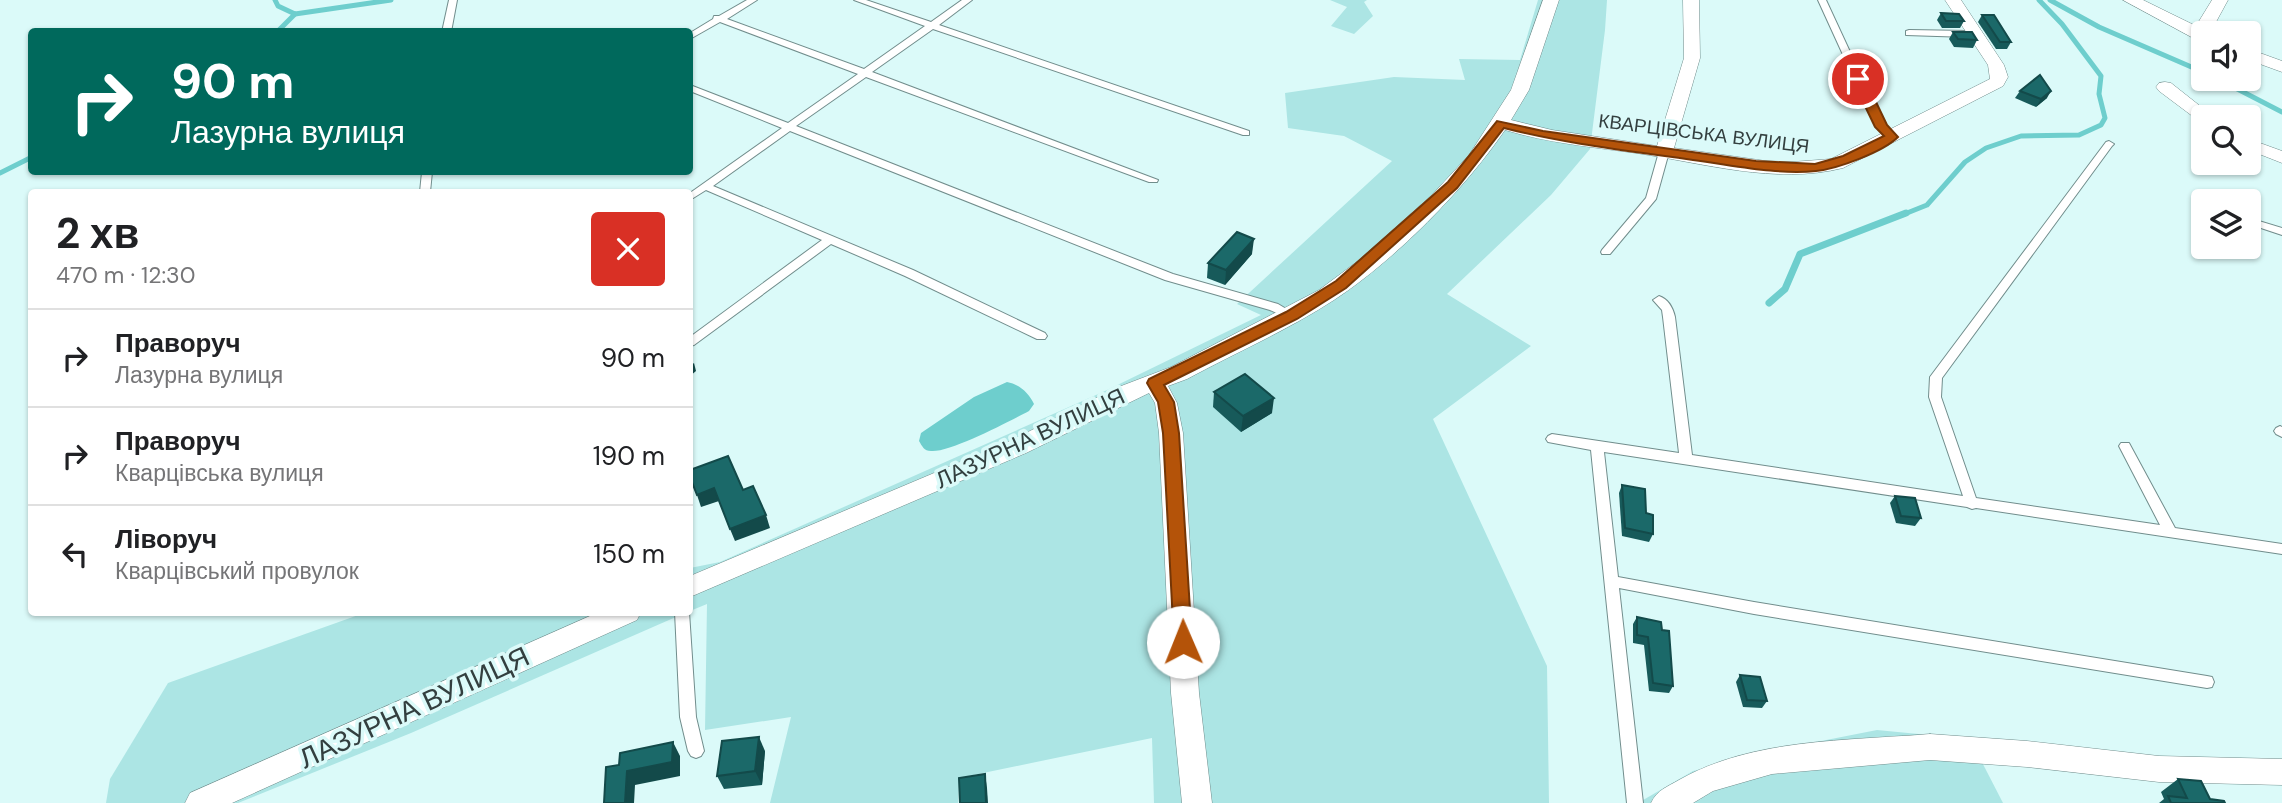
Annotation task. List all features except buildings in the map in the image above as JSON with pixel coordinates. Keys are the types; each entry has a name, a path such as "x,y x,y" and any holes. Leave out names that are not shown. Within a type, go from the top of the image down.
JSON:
{"street":[{"name":"ЛАЗУРНА ВУЛИЦЯ","path":"693,586 997,457 1124,394 1155,383 1292,316 1349,278 1438,200 1476,159 1501,124 1520,89 1551,0"},
{"path":"1664,152 1692,58 1691,0"},
{"name":"КВАРЦІВСЬКА ВУЛИЦЯ","path":"1501,124 1543,135 1756,164 1816,167 1848,159 1997,82 1999,77 1996,65 1953,0"},
{"path":"2131,0 2191,30"},
{"path":"2207,21 2220,0"},
{"path":"2261,59 2282,67"},
{"path":"2165,87 2191,106"},
{"path":"2261,149 2282,157"},
{"path":"1155,383 1166,402 1171,433 1185,693 1197,803"},
{"name":"ЛАЗУРНА ВУЛИЦЯ","path":"200,803 503,665 619,616"},
{"path":"1666,803 1706,780 1748,767 1788,759 1909,748 1941,747 2026,754 2168,770 2282,772"}],"lane":[{"path":"447,28 453,0"},
{"path":"693,34 753,0"},
{"path":"858,0 1246,133"},
{"path":"693,195 968,0"},
{"path":"1822,0 1871,108 1881,127 1892,137"},
{"path":"717,18 1153,180"},
{"path":"1909,33 1975,34"},
{"path":"693,89 787,128 909,172 1169,277 1274,307 1292,316"},
{"path":"1972,504 1935,397 1936,377 2109,144"},
{"path":"1606,252 1651,199 1657,187 1664,152"},
{"path":"705,186 830,239 1041,336"},
{"path":"2261,225 2282,232"},
{"path":"693,340 830,239"},
{"path":"1659,300 1667,309 1669,317 1686,460"},
{"path":"1552,439 2282,549"},
{"path":"2124,446 2172,533"},
{"path":"1597,447 1635,803"},
{"path":"1611,581 1754,608 2207,682"},
{"path":"682,616 688,717 696,751"}],"shaded area":[{"path":"1330,0 1367,0 1364,2 1373,16 1354,34 1331,26 1347,7"},
{"path":"1538,0 1607,0 1590,149 1551,195 1447,294 1531,346 1433,419 1547,666 1549,803 1154,803 1152,738 959,778 958,803 770,803 791,717 705,730 707,604 693,610 693,567 720,562 1105,391 1261,315 1237,304 1392,161 1344,136 1288,128 1285,93 1394,77 1465,80 1459,59 1520,60"},
{"path":"1007,382 1019,387 1029,396 1034,404 1029,411 980,436 951,447 931,451 922,446 919,441 921,433 974,397"},
{"path":"356,616 678,616 411,733 238,803 106,803 110,779 168,683"},
{"path":"1877,730 1970,739 2003,803 1638,803 1693,771 1776,750"}],"waterway":[{"path":"275,0 278,6 295,14"},
{"path":"295,14 391,0"},
{"path":"1902,215 1927,205 1965,162 1986,148 2021,136 2079,135 2101,125 2105,118 2099,94 2101,76 2062,24 2039,0"},
{"path":"2050,0 2099,27 2191,67"},
{"path":"281,28 295,14"},
{"path":"2241,91 2282,112"},
{"path":"0,173 28,159"},
{"path":"1769,303 1785,289 1800,254 1906,213"}],"route":[{"path":"1183,642 1182,587 1171,433 1166,402 1155,383 1292,316 1341,285 1453,185 1501,124 1543,135 1756,164 1828,166 1892,137 1881,127 1858,79"}]}
